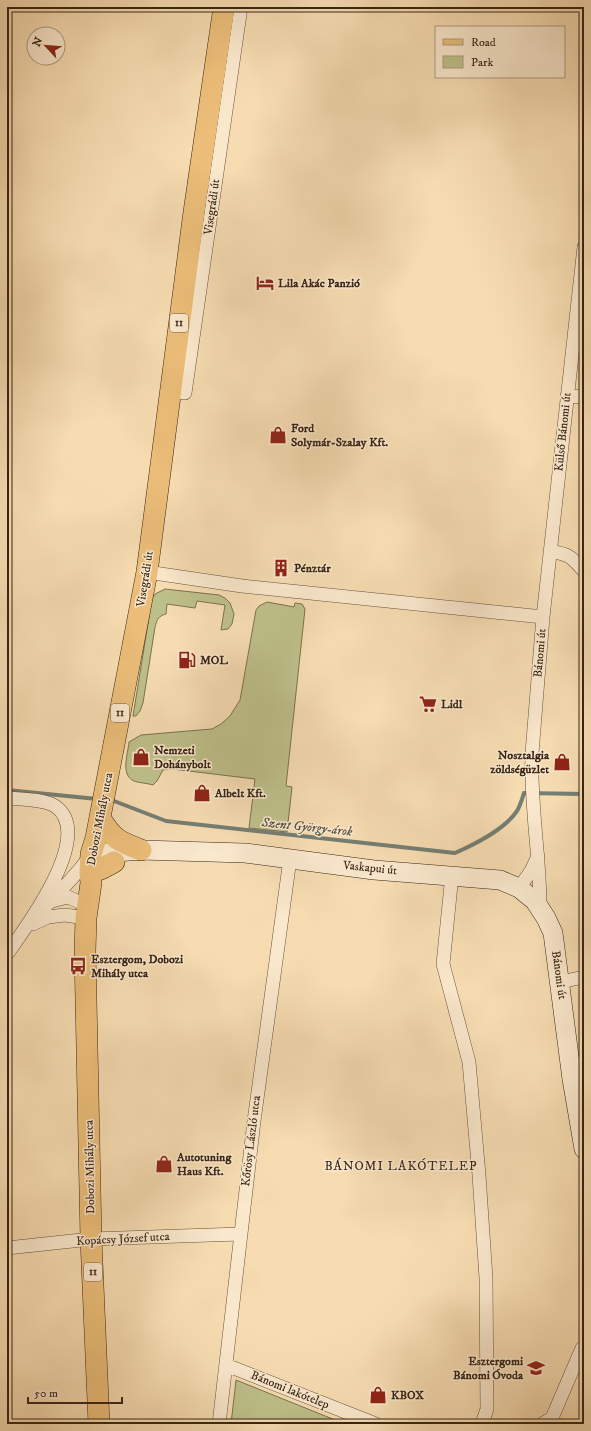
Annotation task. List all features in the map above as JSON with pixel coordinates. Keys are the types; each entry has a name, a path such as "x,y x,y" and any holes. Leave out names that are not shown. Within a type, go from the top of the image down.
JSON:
{"main road":[{"name":"Visegrádi út","path":"110,765 147,572 194,212 224,7"},
{"name":"Dobozi Mihály utca","path":"99,1424 91,1239 85,951 86,914 91,883 90,863 110,765"},
{"path":"102,806 106,829 120,842 140,850"},
{"name":"Vaskapui út","path":"90,863 140,850 245,853 374,870 454,875 500,880 519,888 540,907"},
{"name":"Vaskapui út","path":"114,862 191,852"},
{"path":"90,863 100,869 114,862"},
{"name":"Bánomi út","path":"540,907 553,933 572,1078 584,1149"}],"street":[{"name":"Visegrádi út","path":"171,392 185,393 241,7"},
{"name":"Külső Bánomi út","path":"542,617 584,247"},
{"path":"567,396 584,397"},
{"path":"550,551 567,554 584,570"},
{"path":"147,572 242,586 542,617"},
{"name":"Bánomi út","path":"540,907 538,856 532,784 532,753 542,617"},
{"path":"7,798 45,802 54,806 63,813 68,827 68,842 59,869 26,927 7,954"},
{"path":"519,888 531,871 538,856"},
{"name":"Kőrösy László utca","path":"219,1424 240,1234 263,1048 290,859"},
{"path":"26,927 90,863"},
{"path":"454,875 451,885 442,964 469,1062 486,1278 487,1409 482,1424"},
{"path":"50,902 68,897 78,902 86,914"},
{"path":"26,927 48,917 86,914"},
{"path":"560,982 584,977"},
{"name":"Kopácsy József utca","path":"7,1248 91,1239 240,1234"},
{"path":"542,1424 552,1418 582,1348 584,1347"},
{"name":"Bánomi lakótelep","path":"226,1364 376,1424"}],"green space":[{"path":"165,589 219,595 225,598 230,603 234,614 232,624 228,629 221,630 225,605 197,601 195,608 167,604 166,614 161,616 156,622 143,703 140,711 136,716 133,716 152,599 155,594"},
{"path":"267,602 294,607 295,603 302,604 305,609 286,786 292,787 287,832 249,828 255,779 172,769 163,770 153,785 134,781 127,774 126,769 126,758 129,742 141,735 212,729 221,724 230,716 240,700 256,610 259,606"},
{"path":"236,1380 345,1424 231,1424"}],"waterway":[{"name":"Szent György-árok","path":"7,790 97,799"},
{"name":"Szent György-árok","path":"110,800 166,821 455,853 480,841 505,824 517,811 524,793 584,794"}],"place":[{"name":"Lila Akác Panzió","path":"265,283"},
{"name":"Ford Solymár-Szalay Kft.","path":"278,435"},
{"name":"Pénztár","path":"281,568"},
{"name":"MOL","path":"187,660"},
{"name":"Lidl","path":"428,704"},
{"name":"Nemzeti Dohánybolt","path":"141,757"},
{"name":"Nosztalgia zöldségüzlet","path":"562,762"},
{"name":"Albelt Kft.","path":"202,793"},
{"name":"Esztergom, Dobozi Mihály utca","path":"78,966"},
{"name":"Autotuning Haus Kft.","path":"164,1164"},
{"name":"Esztergomi Bánomi Óvoda","path":"536,1368"},
{"name":"KBOX","path":"378,1395"}],"district":[{"name":"BÁNOMI LAKÓTELEP","path":"401,1166"}]}
